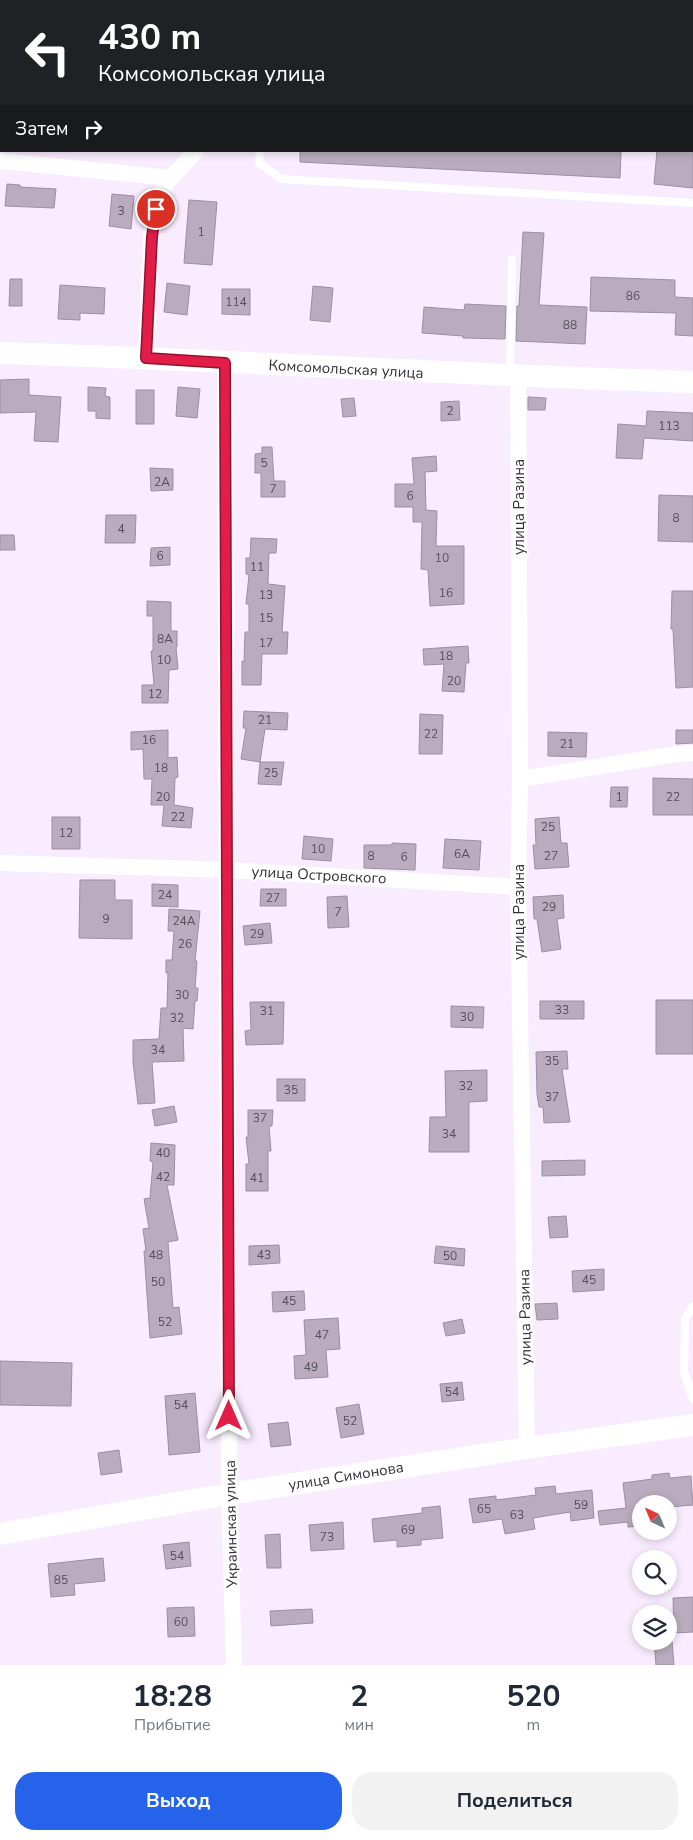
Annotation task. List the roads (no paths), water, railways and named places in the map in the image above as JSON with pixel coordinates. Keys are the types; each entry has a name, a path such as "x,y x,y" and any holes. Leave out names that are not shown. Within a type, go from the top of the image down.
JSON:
{"street":[{"path":"146,358 153,229 158,195 195,152"},
{"path":"0,161 171,178"},
{"name":"Комсомольская улица","path":"0,352 514,376 693,382"},
{"name":"Украинская улица","path":"225,363 229,1494 234,1665"},
{"name":"улица Разина","path":"514,376 520,779 518,888 527,1448"},
{"path":"520,779 676,754 693,754"},
{"name":"улица Островского","path":"0,863 227,870 518,888"},
{"name":"улица Симонова","path":"0,1534 229,1494 527,1448 693,1425"}],"lane":[{"path":"260,152 259,163 281,179 693,203"},
{"path":"512,259 514,376"},
{"path":"693,1306 689,1318 684,1371 693,1399"}]}
